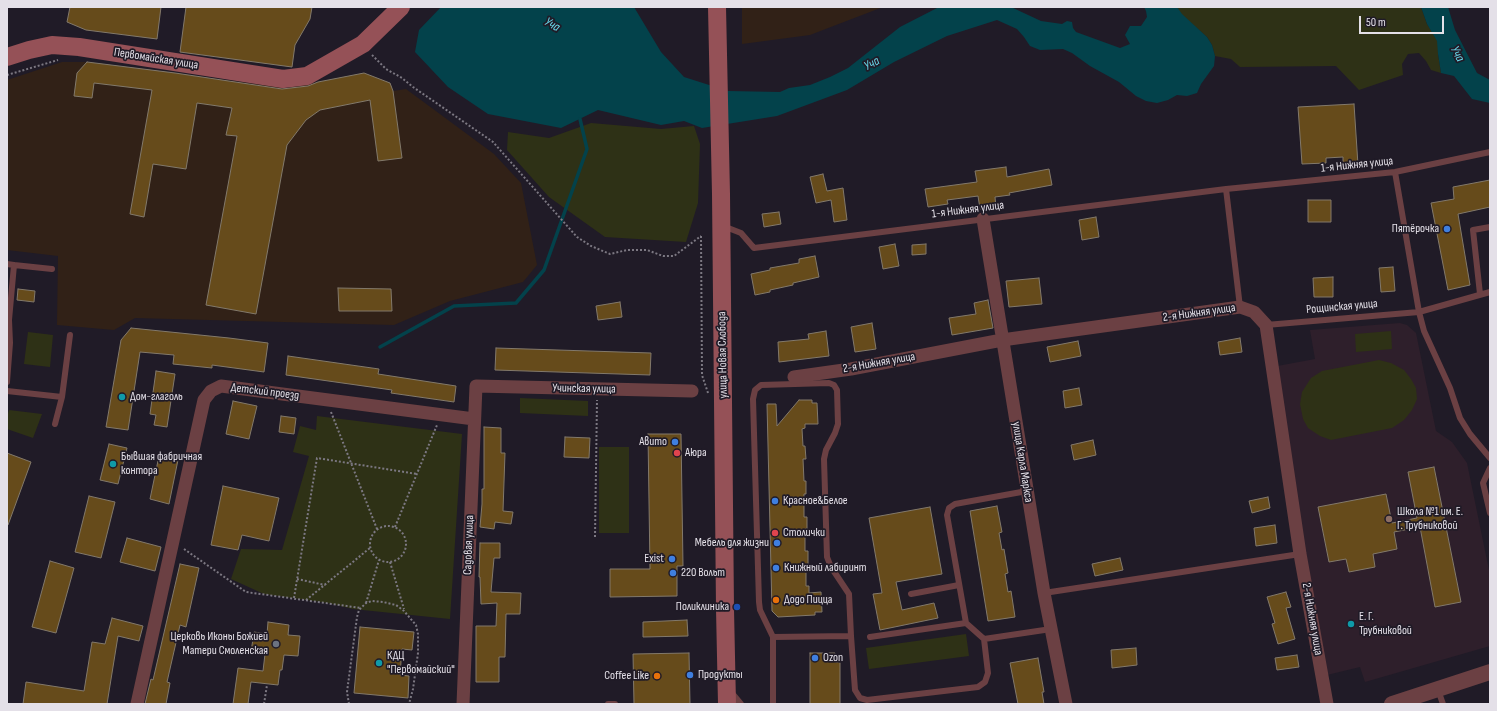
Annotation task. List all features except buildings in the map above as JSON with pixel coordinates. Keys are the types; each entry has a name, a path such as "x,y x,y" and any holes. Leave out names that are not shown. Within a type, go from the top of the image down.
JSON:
{"main road":[{"path":"363,44 401,7"},
{"name":"улица Новая Слобода","path":"717,7 722,226 727,696"},
{"name":"Первомайская улица","path":"7,57 52,45 79,47 283,78 307,76 363,44"}],"street":[{"name":"улица Карла Маркса","path":"983,219 1044,593 1066,704"},
{"name":"2-я Нижняя улица","path":"794,377 851,369 1002,340 1240,307 1254,312 1266,325 1300,554 1327,704"},
{"name":"Детский проезд","path":"137,704 204,400 211,391 221,386 474,419"},
{"name":"Учинская улица","path":"476,386 692,391"},
{"name":"Садовая улица","path":"463,704 476,386"},
{"path":"1392,704 1440,696 1490,672"}],"lane":[{"name":"1-я Нижняя улица","path":"722,226 741,233 754,248 1226,189 1395,172 1490,152"},
{"path":"1395,172 1419,312 1424,332 1450,388 1460,418 1470,434 1490,458"},
{"path":"1226,189 1240,307"},
{"path":"1480,294 1473,230 1490,227"},
{"path":"7,382 10,343 10,265 52,270"},
{"name":"Рощинская улица","path":"1266,325 1419,312 1490,292"},
{"path":"55,424 62,397 70,335"},
{"path":"773,704 773,637 760,610 759,602 753,398 755,390 761,385 829,383 834,385 837,390 838,424 826,450 824,459 827,557 828,563 849,594 855,690 860,698 867,700 978,687 985,682 988,673 984,639 966,623 947,515 949,508 955,504 1027,491"},
{"path":"7,391 62,397"},
{"path":"1490,468 1483,483 1490,513"},
{"path":"1044,593 1300,554"},
{"path":"911,594 959,585"},
{"path":"870,637 966,623"},
{"path":"984,639 1051,628"},
{"path":"773,637 851,636"},
{"path":"727,696 741,704"},
{"path":"608,704 615,704"}],"path":[{"path":"363,44 386,68 493,142 577,237 591,246 610,254 627,250 647,250 663,256 674,256 701,236 702,376 709,398"},
{"path":"595,537 597,389"},
{"path":"326,400 377,529"},
{"path":"395,527 442,415"},
{"path":"294,598 317,458 417,474"},
{"path":"383,527 395,527 404,535 406,547 400,557 390,562 379,560 374,556 370,548 370,539 377,529 383,527"},
{"path":"173,542 246,592 361,608"},
{"path":"306,600 370,548"},
{"path":"366,603 379,560"},
{"path":"390,562 404,611"},
{"path":"297,579 325,584"},
{"path":"349,704 346,692 357,617 361,608 366,603 372,601 396,605 404,611 416,625 418,634 418,653 413,689 409,704"},
{"path":"264,704 267,685"}],"shaded area":[{"path":"742,7 883,7 810,35 742,44"},
{"path":"62,62 87,62 287,88 364,73 390,83 393,91 406,89 494,154 521,183 537,265 523,282 450,301 394,325 135,318 114,330 57,325 58,256 7,250 7,80"},
{"name":"Школа №1 им. Е. Г. Трубниковой","path":"1400,323 1407,325 1416,333 1436,431 1452,442 1467,463 1490,575 1490,646 1365,682 1360,667 1327,675 1272,367 1315,359 1310,330"}],"green space":[{"path":"1177,7 1421,7 1427,24 1438,41 1438,54 1441,73 1431,70 1419,53 1408,54 1402,64 1403,75 1359,90 1336,66 1240,67 1231,59 1215,56 1212,45 1207,37 1181,14"},
{"path":"591,123 661,129 694,126 700,144 698,203 686,242 605,237 549,197 507,150 508,132 549,138"},
{"path":"1391,331 1392,349 1356,352 1355,334"},
{"path":"28,332 53,335 50,367 24,364"},
{"path":"1379,360 1391,363 1404,370 1416,388 1417,399 1412,410 1404,420 1392,428 1331,440 1320,436 1308,428 1303,419 1300,404 1302,392 1311,378 1322,371"},
{"path":"520,398 588,401 588,416 520,413"},
{"path":"9,410 42,414 33,438 7,429 7,417"},
{"path":"317,416 462,434 450,619 353,609 328,603 264,594 231,579 241,549 282,550 309,456 293,452 300,426 316,430"},
{"path":"599,447 629,447 629,533 599,533"},
{"path":"966,634 969,656 869,669 866,648"}],"water":[{"name":"Уча","path":"441,7 634,7 661,52 684,77 728,91 780,92 789,88 810,85 848,68 900,27 939,7 1011,7 1041,21 1062,24 1067,21 1072,22 1073,28 1076,32 1120,48 1130,44 1125,35 1130,26 1141,26 1147,17 1144,7 1177,7 1182,14 1207,37 1212,45 1215,56 1214,66 1201,84 1197,93 1187,96 1177,95 1168,100 1157,103 1146,101 1136,96 1119,82 1090,66 1072,53 1063,49 1040,50 1030,46 1017,29 997,20 947,36 894,62 847,90 777,116 702,128 684,121 661,125 598,110 561,128 488,114 448,87 415,52 419,30"},
{"name":"Уча","path":"1421,7 1448,7 1455,30 1477,73 1490,80 1490,103 1472,99 1454,76 1441,73 1437,41 1427,24"}],"waterway":[{"path":"380,347 454,306 516,303 544,270 587,149 580,119"}],"place":[{"name":"Пятёрочка","path":"1447,229"},
{"name":"Дом-глаголь","path":"122,397"},
{"name":"Авито","path":"675,442"},
{"name":"Аюра","path":"677,453"},
{"name":"Бывшая фабричная контора","path":"113,464"},
{"name":"Красное&Белое","path":"775,501"},
{"name":"Школа №1 им. Е. Г. Трубниковой","path":"1389,519"},
{"name":"Столички","path":"775,533"},
{"name":"Мебель для жизни","path":"777,543"},
{"name":"Exist","path":"672,559"},
{"name":"Книжный лабиринт","path":"776,568"},
{"name":"220 Вольт","path":"673,573"},
{"name":"Додо Пицца","path":"776,600"},
{"name":"Поликлиника","path":"737,607"},
{"name":"Е. Г. Трубниковой","path":"1351,624"},
{"name":"Церковь Иконы Божией Матери Смоленская","path":"276,644"},
{"name":"Ozon","path":"815,658"},
{"name":"КДЦ \"Первомайский\"","path":"379,663"},
{"name":"Продукты","path":"690,675"},
{"name":"Coffee Like","path":"657,676"}]}
